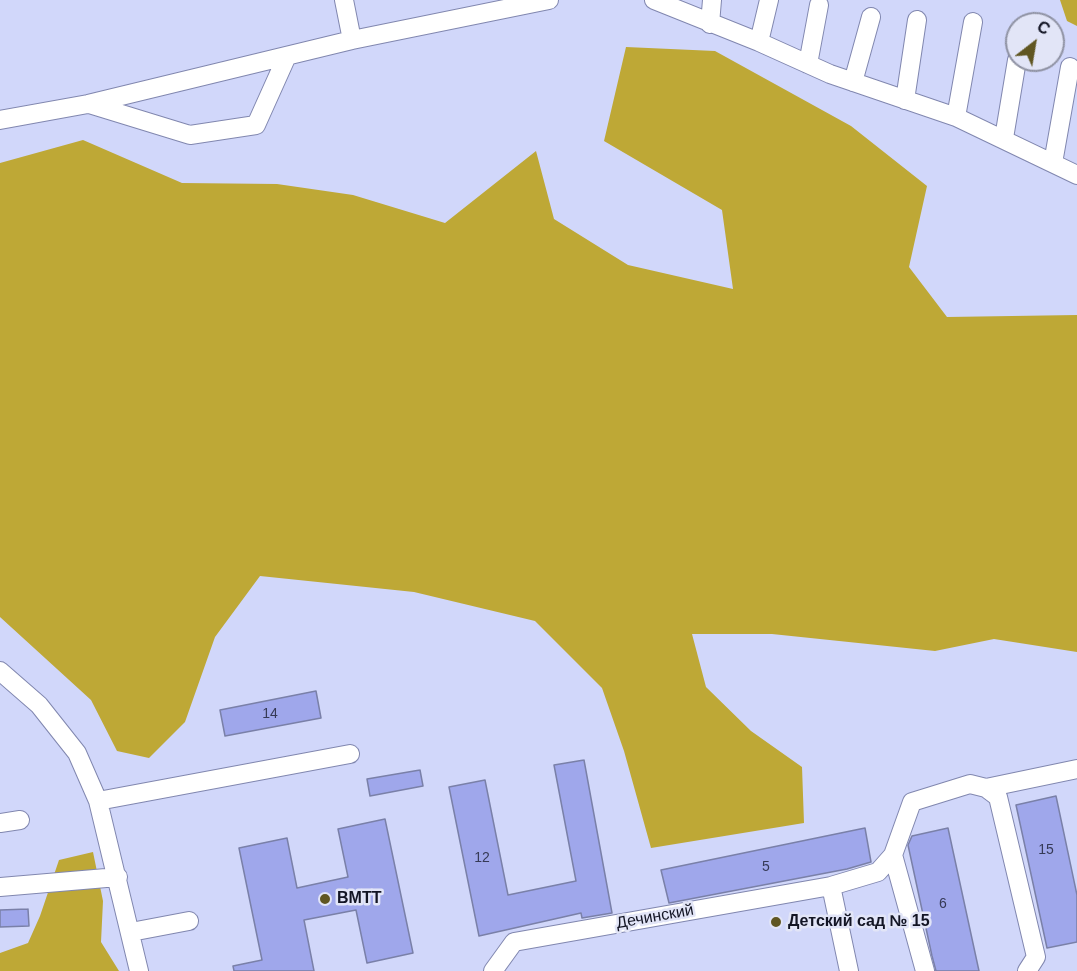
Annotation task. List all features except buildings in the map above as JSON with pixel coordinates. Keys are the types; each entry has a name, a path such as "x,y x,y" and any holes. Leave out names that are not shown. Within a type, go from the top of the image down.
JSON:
{"street":[{"path":"344,0 352,40"},
{"path":"0,120 88,104 352,40 549,0"},
{"path":"654,0 853,82 956,117 1004,138 1077,175"},
{"path":"710,24 712,0"},
{"path":"759,42 769,0"},
{"path":"808,64 819,5"},
{"path":"853,82 871,17"},
{"path":"905,100 917,20"},
{"path":"956,117 973,22"},
{"path":"88,104 190,135 256,125 288,56"},
{"path":"1053,163 1070,67"},
{"path":"1004,138 1015,72"},
{"path":"0,671 39,705 77,753 98,801 139,971"},
{"path":"98,801 350,754"},
{"name":"Дечинский","path":"493,971 514,942 831,886 878,872 893,855 912,802 970,783 986,788 1077,769"},
{"path":"986,788 998,797 1031,964"},
{"path":"0,823 21,820"},
{"path":"893,855 925,971"},
{"path":"0,887 118,877"},
{"path":"831,886 849,971"},
{"path":"131,932 189,921"}],"shaded area":[{"path":"1060,0 1077,0 1077,26 1067,21"},
{"path":"626,47 715,51 851,126 927,186 909,267 947,317 1077,315 1077,652 994,639 935,651 772,634 692,634 706,687 751,731 802,767 804,823 651,848 624,751 602,688 535,621 414,592 260,576 215,637 185,722 149,758 117,751 91,700 0,617 0,163 83,140 182,183 277,184 353,195 445,223 536,151 554,219 628,265 733,289 722,210 604,141"},
{"path":"93,852 103,901 101,942 119,971 0,971 0,953 28,943 59,860"}],"place":[{"name":"ВМТТ","path":"325,899"},
{"name":"Детский сад № 15","path":"776,922"}]}
